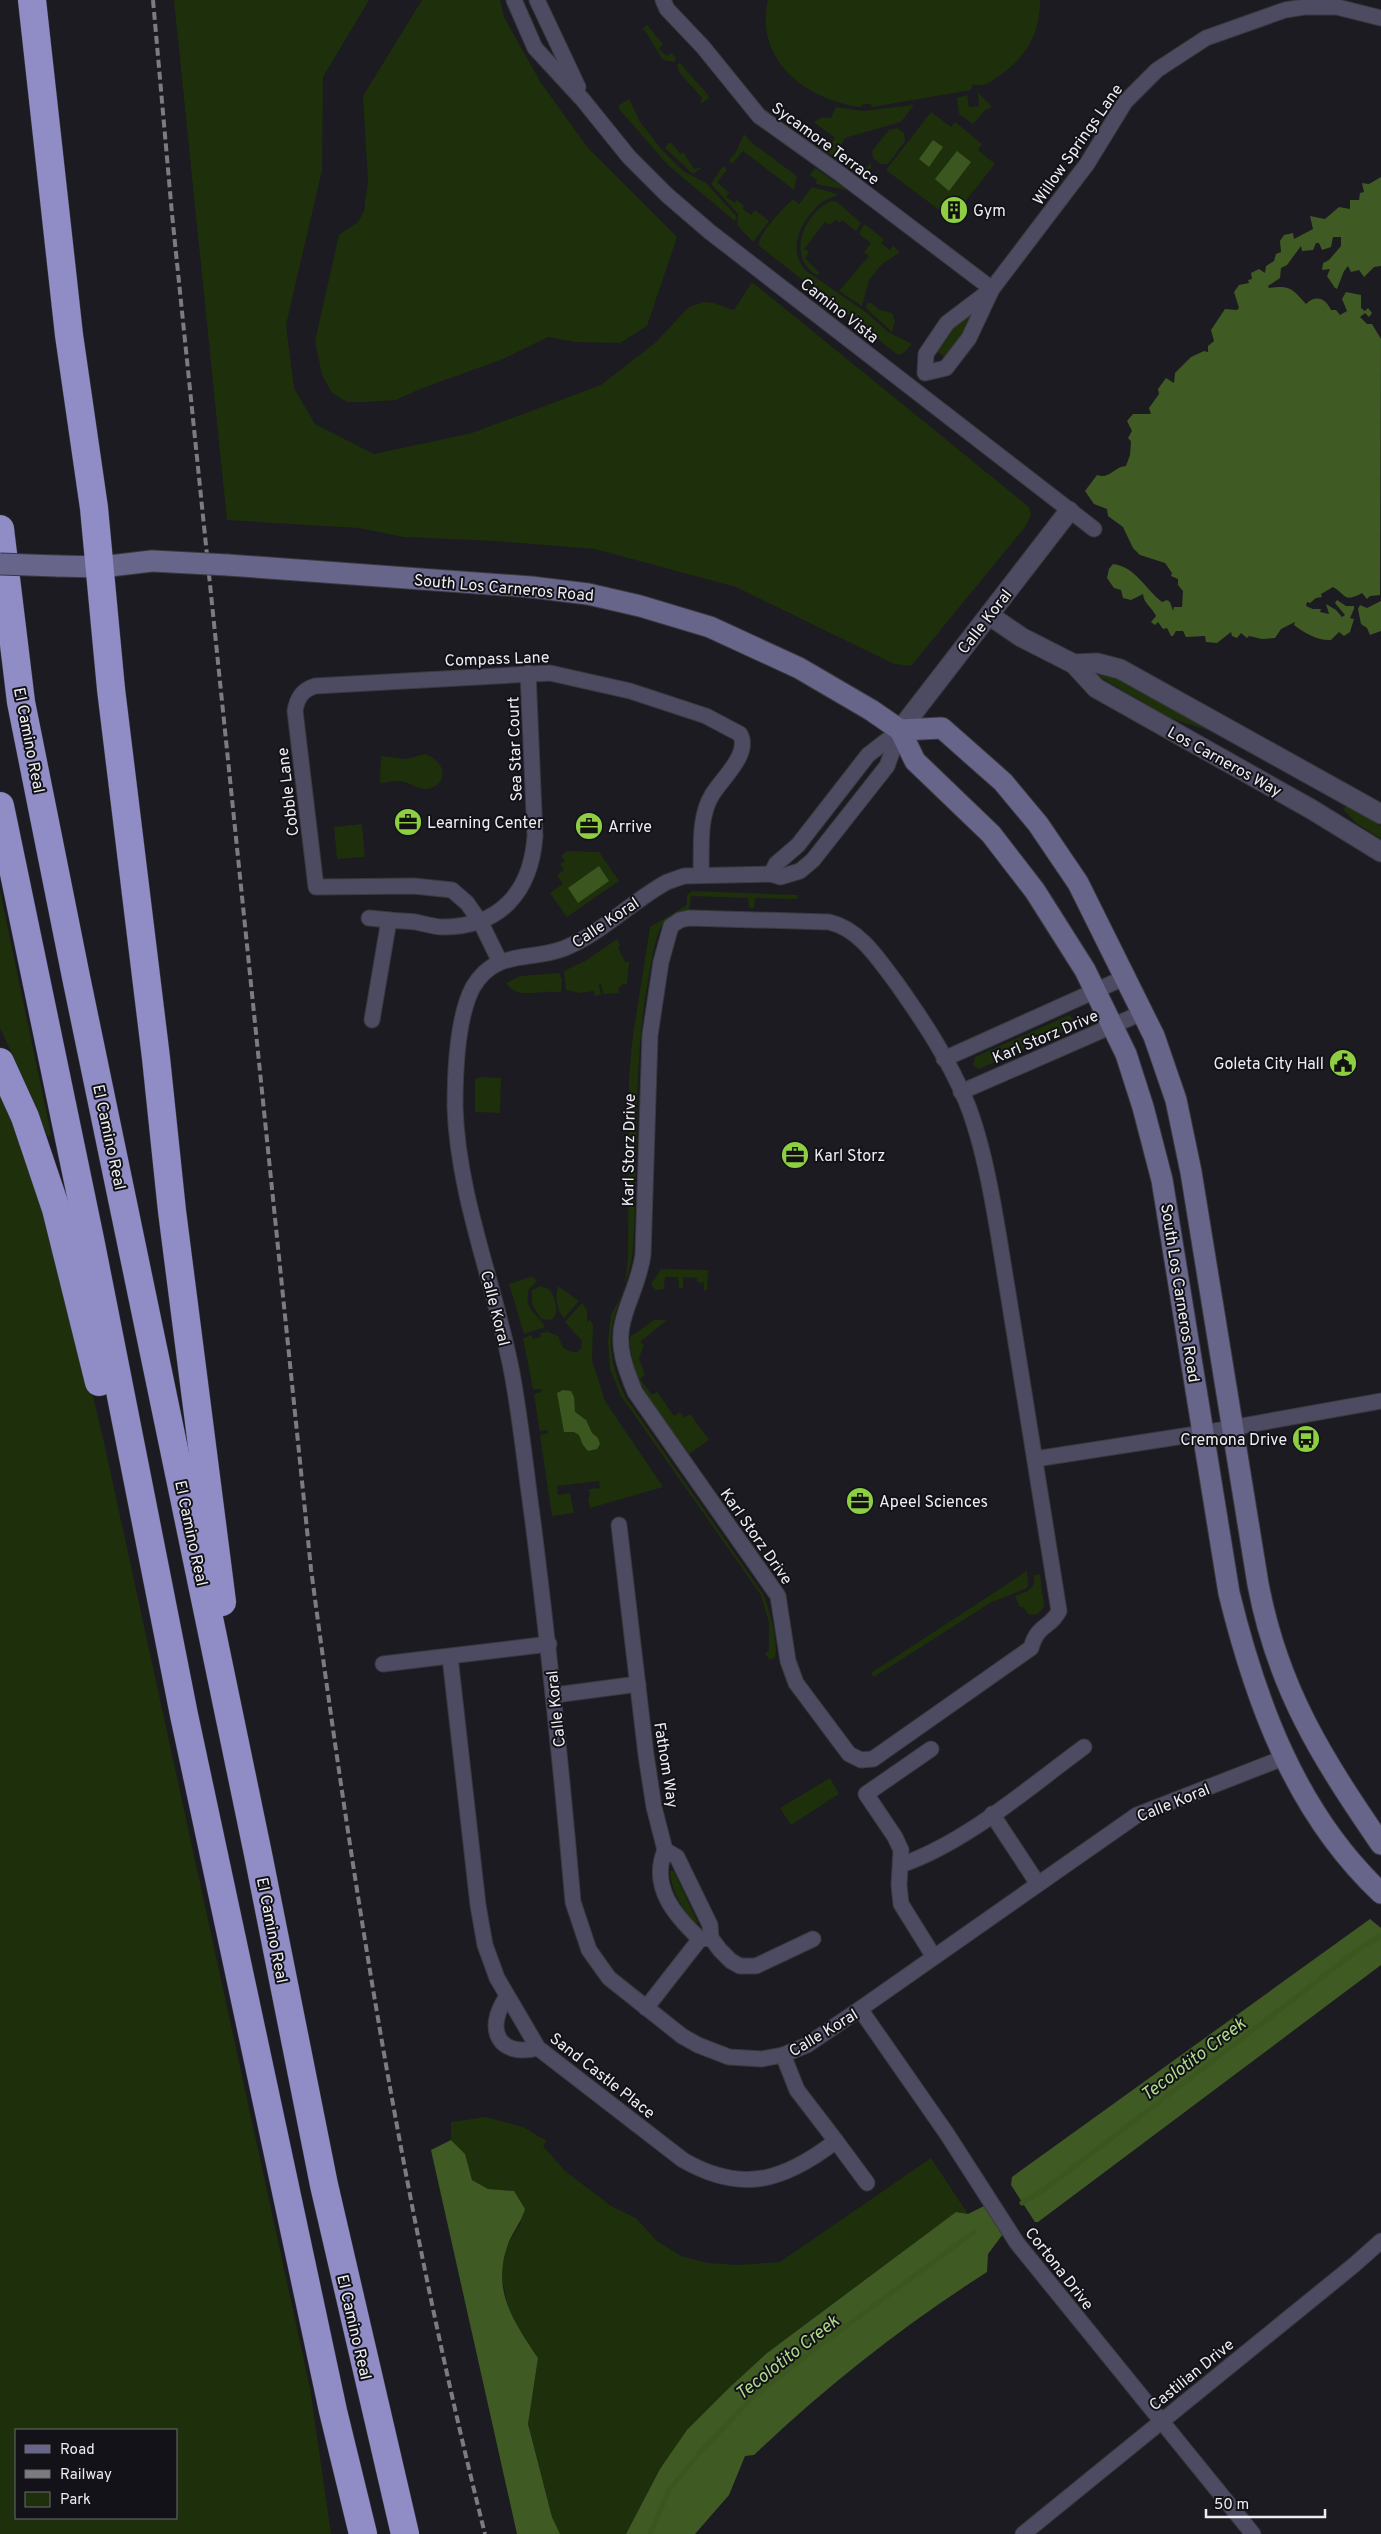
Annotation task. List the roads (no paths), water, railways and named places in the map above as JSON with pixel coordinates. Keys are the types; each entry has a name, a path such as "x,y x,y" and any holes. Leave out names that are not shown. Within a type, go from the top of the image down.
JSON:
{"highway":[{"path":"32,0 68,335 101,567 101,600 155,1049 172,1211 225,1622 263,1818 258,1854"},
{"name":"El Camino Real","path":"0,529 21,702 258,1854 324,2185 405,2534"},
{"path":"0,806 90,1239 184,1715 333,2411 363,2534"},
{"path":"0,1062 26,1116 56,1209 116,1459 184,1715"},
{"path":"333,2411 348,2534"}],"main road":[{"name":"South Los Carneros Road","path":"0,564 101,567 152,561 531,587 588,594 640,606 710,627 798,668 870,710 900,730 915,761 991,834 1035,891 1097,990 1126,1054 1143,1107 1162,1180 1229,1592 1237,1627 1262,1708 1283,1758 1310,1805 1340,1847 1381,1893"},
{"name":"South Los Carneros Road","path":"900,730 942,728 1003,782 1038,824 1078,883 1144,1012 1176,1100 1184,1136 1234,1427 1258,1584 1274,1647 1292,1698 1317,1747 1381,1844"}],"street":[{"name":"Camino Vista","path":"514,0 535,48 584,100 630,157 667,196 710,232 1094,529"},
{"name":"Camino Vista","path":"537,0 584,100"},
{"name":"Sycamore Terrace","path":"663,0 667,9 703,47 759,116 839,173 992,289"},
{"name":"Willow Springs Lane","path":"992,289 947,324 926,354 925,373 946,368 969,338 992,289 1087,164 1125,102 1147,78 1180,53 1206,38 1266,16 1304,7 1337,7 1381,18"},
{"path":"912,388 925,373"},
{"name":"Calle Koral","path":"771,874 776,864 798,845 868,755 900,730 1069,511"},
{"name":"Los Carneros Way","path":"989,615 1021,637 1074,664 1096,688 1311,809 1381,852"},
{"name":"Los Carneros Way","path":"1074,664 1097,663 1120,669 1381,814"},
{"name":"Compass Lane","path":"301,694 316,686 528,673 558,674 630,691 706,716 737,732 742,739 740,755 712,796 705,811 702,833 702,875"},
{"name":"Sea Star Court","path":"481,923 497,914 511,900 525,879 534,854 528,673"},
{"name":"Cobble Lane","path":"301,694 296,702 295,711 316,887 439,887 452,890 462,898 481,923"},
{"name":"Calle Koral","path":"900,730 887,766 813,860 800,871 780,877 771,874 684,876 667,882 567,948 500,962 477,982 467,1002 459,1044 455,1107 463,1173 513,1379 555,1695 575,1909 590,1950 609,1978 682,2036 729,2057 762,2059 783,2055 807,2045 1137,1815 1283,1758"},
{"path":"1311,809 1326,782"},
{"path":"369,918 414,922 440,927 481,923 500,962"},
{"name":"Karl Storz Drive","path":"689,918 829,922 841,925 853,932 879,959 930,1030 961,1092 982,1152 1059,1611 1055,1619 1035,1635 1031,1648 873,1759 861,1760 849,1754 796,1683 788,1661 778,1596 635,1392 623,1362 621,1339 623,1322 640,1277 643,1255 650,1035 661,962 671,926 680,920 689,918"},
{"path":"372,1020 389,920"},
{"name":"Karl Storz Drive","path":"944,1060 1126,977"},
{"name":"Karl Storz Drive","path":"961,1092 1144,1012"},
{"path":"1035,1459 1203,1433 1381,1401"},
{"name":"Fathom Way","path":"620,1525 654,1806 665,1850 660,1863 666,1896 680,1920 705,1938 731,1961 748,1967 813,1939"},
{"path":"383,1664 549,1644"},
{"name":"Sand Castle Place","path":"450,1657 478,1905 485,1944 506,1998 538,2048 683,2160 703,2172 724,2179 764,2180 782,2174 801,2166 836,2141"},
{"path":"555,1695 638,1684"},
{"path":"901,1865 926,1856 992,1814 1084,1747"},
{"path":"931,1749 866,1794 895,1837 901,1850 898,1884 901,1904 934,1957"},
{"path":"992,1814 1038,1884"},
{"name":"Fathom Way","path":"665,1850 677,1857 710,1925 705,1938"},
{"path":"646,2008 705,1938"},
{"path":"506,1998 498,2009 496,2018 496,2034 500,2041 505,2046 518,2050 538,2048"},
{"name":"Cortona Drive","path":"860,2009 975,2176 1017,2243 1253,2534"},
{"path":"783,2055 797,2090 867,2183"},
{"name":"Castilian Drive","path":"1023,2534 1381,2241"}],"waterway":[{"name":"Tecolotito Creek","path":"1022,2203 1045,2189 1363,1946 1381,1936"},
{"name":"Tecolotito Creek","path":"650,2534 669,2490 703,2449 753,2397 974,2232"}],"railway":[{"path":"153,0 172,214 311,1569 345,1812 384,2054 430,2295 456,2415 485,2534"}],"place":[{"name":"Gym","path":"954,210"},
{"name":"Learning Center","path":"408,822"},
{"name":"Arrive","path":"589,826"},
{"name":"Goleta City Hall","path":"1343,1063"},
{"name":"Karl Storz","path":"795,1155"},
{"name":"Cremona Drive","path":"1306,1439"},
{"name":"Apeel Sciences","path":"860,1501"}]}
